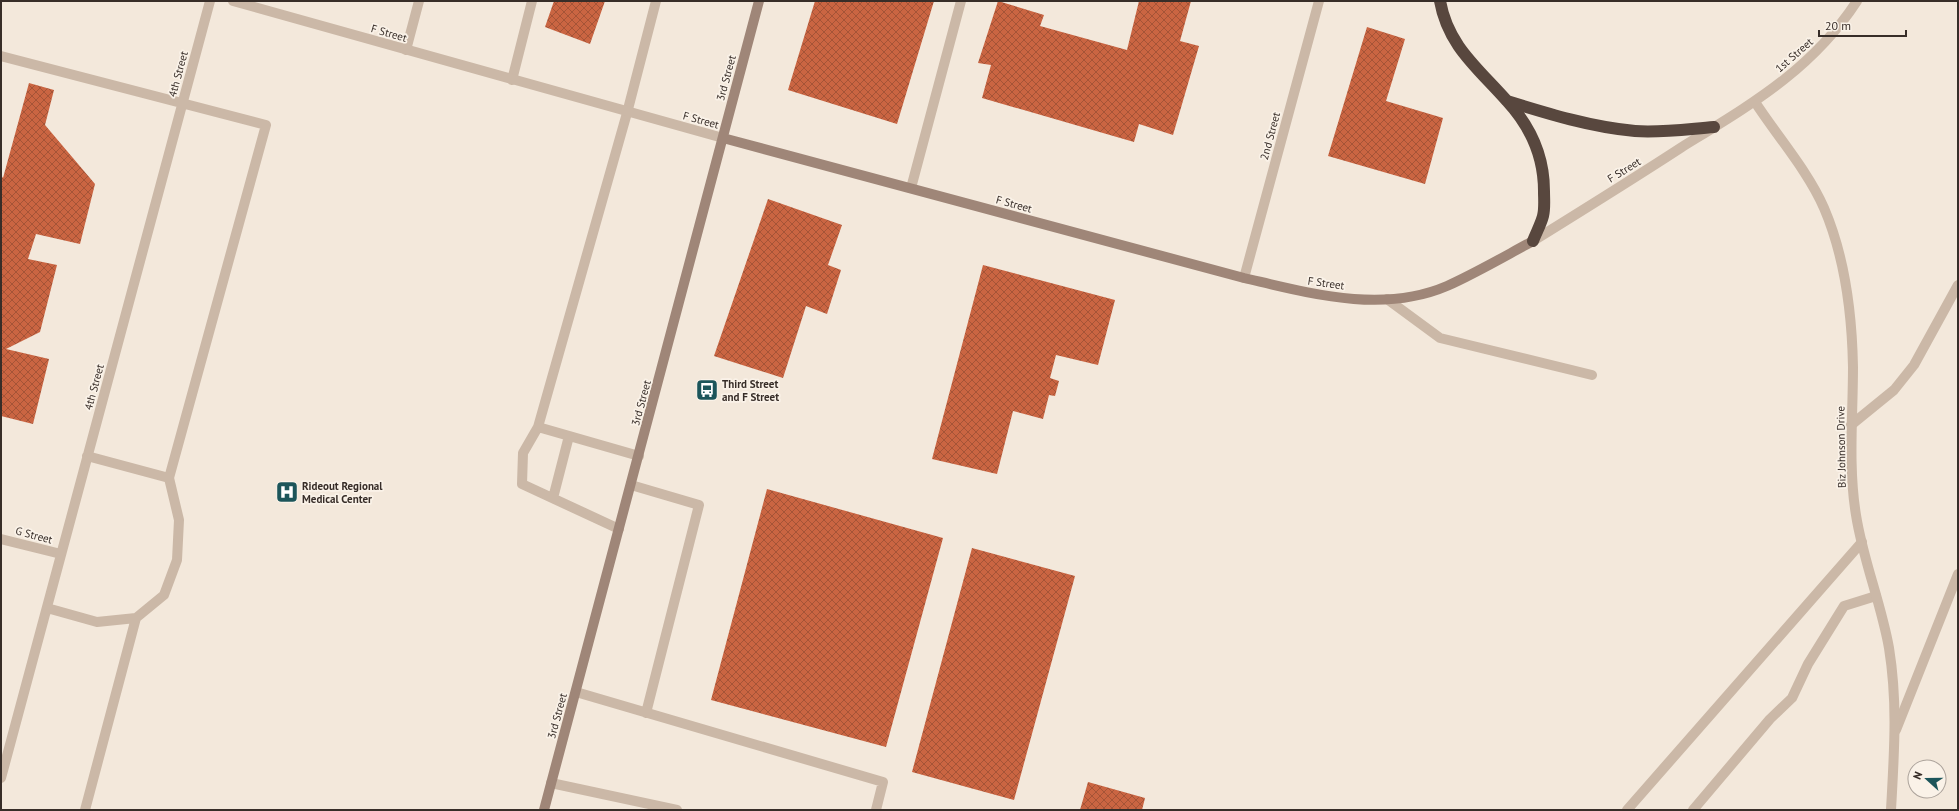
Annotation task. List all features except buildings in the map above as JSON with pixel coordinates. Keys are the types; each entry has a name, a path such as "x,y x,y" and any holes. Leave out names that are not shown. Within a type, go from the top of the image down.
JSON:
{"highway":[{"path":"1440,1 1442,15 1460,51 1508,101 1535,140 1541,157 1544,175 1543,215 1533,242"},
{"path":"1508,101 1593,125 1635,131 1664,131 1714,127"}],"main road":[{"name":"3rd Street","path":"544,810 759,1"},
{"name":"F Street","path":"723,138 1244,278 1308,293 1351,299 1387,299 1416,296 1446,286 1533,242"}],"street":[{"name":"4th Street","path":"1,778 210,1"},
{"name":"F Street","path":"233,1 627,113 723,138"},
{"path":"406,50 419,1"},
{"path":"512,80 532,1"},
{"path":"619,529 522,484 523,452 538,427 627,113 656,1"},
{"path":"911,188 962,1"},
{"name":"2nd Street","path":"1244,278 1319,1"},
{"name":"1st Street","path":"1755,102 1817,52 1844,22 1857,1"},
{"path":"1,56 182,104 266,124 169,478 179,520 177,560 164,595 136,618 97,622 47,608"},
{"name":"F Street","path":"1533,242 1755,102"},
{"name":"Biz Johnson Drive","path":"1755,102 1817,195 1823,206 1838,247 1851,326 1853,368 1851,425 1855,514 1888,645 1895,692 1896,730 1891,810"},
{"path":"1851,425 1894,390 1914,365 1935,330 1958,285"},
{"path":"1387,299 1440,338 1592,375"},
{"path":"538,427 639,456"},
{"path":"553,498 569,436"},
{"path":"87,456 169,478"},
{"path":"631,485 698,505 646,713"},
{"name":"G Street","path":"1,538 61,554"},
{"path":"1627,810 1862,542"},
{"path":"1896,730 1958,574"},
{"path":"1693,810 1770,719 1792,698 1808,664 1844,606 1876,596"},
{"path":"85,810 136,618"},
{"path":"576,692 883,782 876,810"},
{"path":"552,783 676,810"}],"place":[{"name":"Third Street and F Street","path":"707,390"},
{"name":"Rideout Regional Medical Center","path":"287,492"}]}
